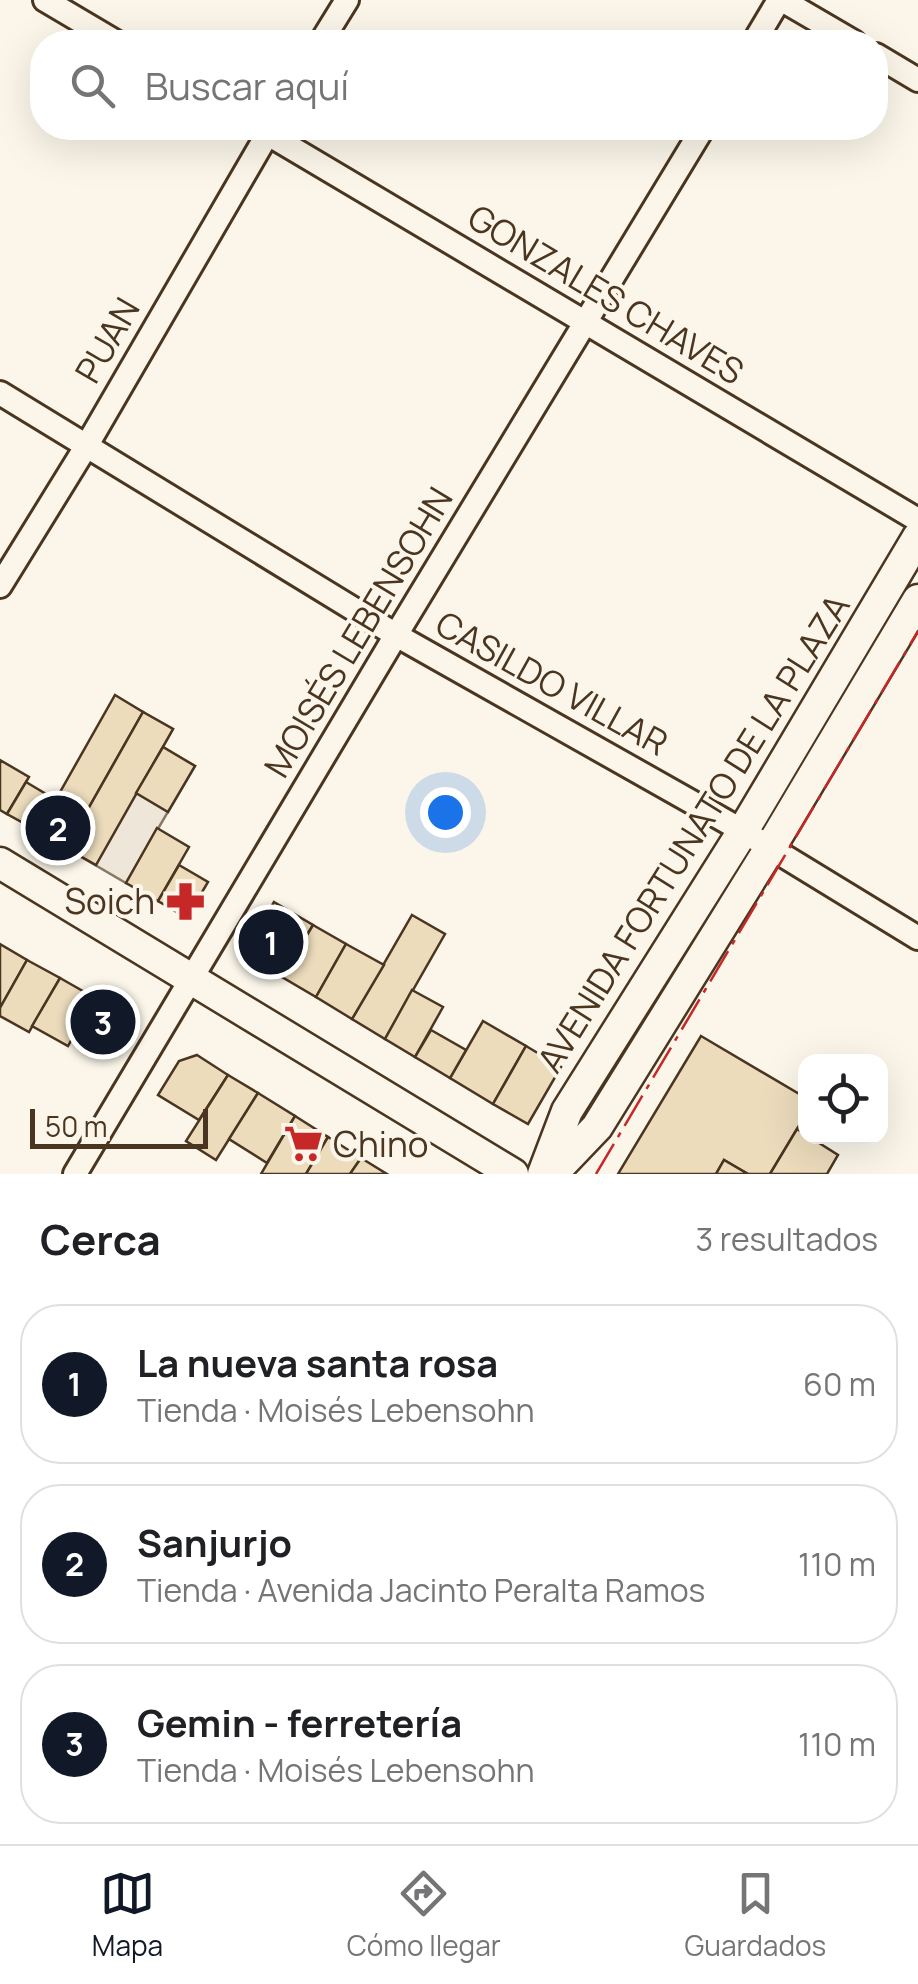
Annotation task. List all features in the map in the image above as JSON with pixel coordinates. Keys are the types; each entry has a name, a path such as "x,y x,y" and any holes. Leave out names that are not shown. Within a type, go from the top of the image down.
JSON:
{"main road":[{"name":"AVENIDA FORTUNATO DE LA PLAZA","path":"543,1174 567,1111 743,831 918,536"},
{"name":"AVENIDA FORTUNATO DE LA PLAZA","path":"552,1174 597,1127 918,600"},
{"path":"0,863 512,1174"}],"street":[{"path":"45,0 96,30"},
{"path":"329,30 347,0"},
{"path":"762,30 781,0 833,30"},
{"path":"888,62 918,80"},
{"name":"PUAN","path":"0,586 87,445 259,140"},
{"name":"GONZALES CHAVES","path":"283,140 918,520"},
{"name":"MOISÉS LEBENSOHN","path":"75,1174 396,634 697,140"},
{"name":"CASILDO VILLAR","path":"0,393 396,634 743,831 918,938"}],"shaded area":[{"path":"143,712 173,729 163,747 195,766 126,883 66,848"}],"building":[{"path":"115,695 143,712 66,848 38,831"},
{"path":"143,712 173,729 96,865 66,848"},
{"path":"163,747 195,766 168,812 136,793"},
{"path":"0,760 29,777 7,814 0,810"},
{"path":"26,782 56,800 38,831 7,814"},
{"path":"157,828 189,847 158,901 126,883"},
{"path":"179,865 208,882 187,918 158,901"},
{"path":"274,902 313,925 282,977 256,961 253,938"},
{"path":"412,915 445,934 385,1039 352,1019"},
{"path":"313,925 346,944 316,997 282,977"},
{"path":"0,944 27,960 0,1008"},
{"path":"346,944 384,965 352,1019 316,997"},
{"path":"27,960 60,978 29,1032 0,1016 0,1008"},
{"path":"60,978 95,998 68,1046 32,1026"},
{"path":"412,990 443,1007 415,1057 385,1039"},
{"path":"95,998 126,1017 105,1053 74,1034"},
{"path":"483,1021 526,1046 493,1104 450,1078"},
{"path":"431,1030 466,1050 450,1078 415,1057"},
{"path":"701,1036 798,1093 798,1127 770,1174 748,1174 724,1160 716,1174 618,1174"},
{"path":"526,1046 561,1067 528,1124 493,1104"},
{"path":"197,1055 228,1075 199,1120 158,1095 179,1061"},
{"path":"228,1075 258,1093 216,1160 186,1141"},
{"path":"258,1093 295,1116 267,1163 229,1139"},
{"path":"295,1116 328,1137 306,1174 261,1174"},
{"path":"797,1129 798,1144 821,1144 838,1155 827,1174 770,1174"},
{"path":"328,1137 361,1158 350,1174 306,1174"},
{"path":"361,1158 387,1174 350,1174"},
{"path":"724,1160 748,1174 716,1174"}],"power":[{"path":"596,1174 918,631"}],"place":[{"name":"Sanjurjo","path":"58,828"},
{"name":"Soich","path":"185,901"},
{"name":"La nueva santa rosa","path":"271,942"},
{"name":"Gemin - ferretería","path":"103,1022"},
{"name":"Chino","path":"303,1144"}]}
